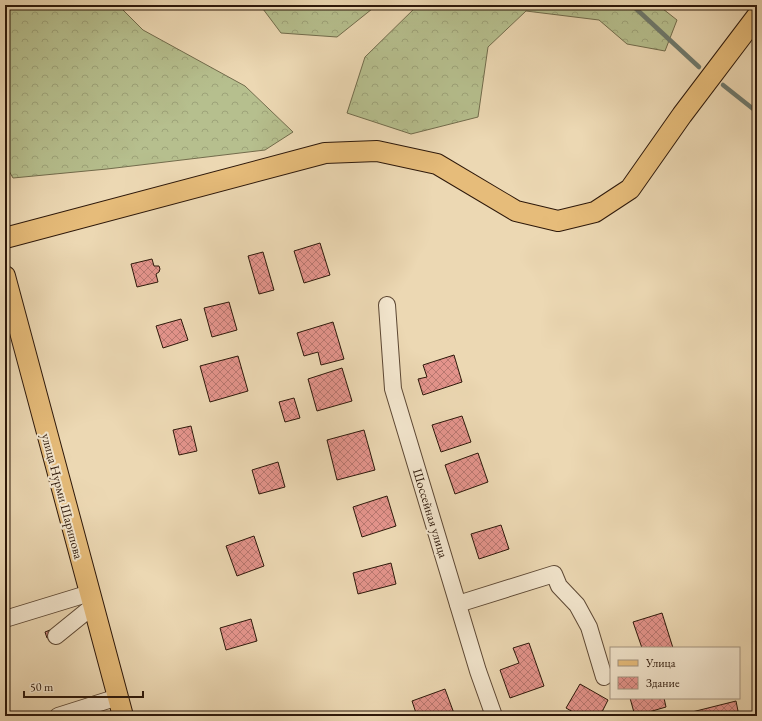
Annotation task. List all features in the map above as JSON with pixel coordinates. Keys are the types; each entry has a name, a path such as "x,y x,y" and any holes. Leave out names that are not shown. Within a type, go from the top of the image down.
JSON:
{"main road":[{"path":"5,238 295,160 325,153 347,152 377,152 437,164 516,211 558,221 595,212 630,189 682,115 757,16"},
{"name":"улица Нурми Шарипова","path":"5,276 123,716"}],"street":[{"name":"Шоссейная улица","path":"387,306 393,389 458,604 494,716"},
{"path":"458,604 554,574 559,586 578,605 589,627 604,677"},
{"path":"5,619 92,600"},
{"path":"56,636 92,600"},
{"path":"58,716 118,697"}],"green space":[{"path":"5,5 118,5 143,30 245,86 293,132 265,150 107,169 13,178 5,164"},
{"path":"260,5 377,5 337,37 281,33"},
{"path":"418,5 658,5 677,20 665,51 627,44 599,20 526,11 488,47 478,117 411,134 347,113 365,57"}],"building":[{"path":"320,243 330,275 304,283 294,251"},
{"path":"263,252 274,290 259,294 248,256"},
{"path":"152,259 154,266 159,266 160,269 156,274 158,282 137,287 131,264"},
{"path":"229,302 237,330 212,337 204,308"},
{"path":"181,319 188,340 163,348 156,326"},
{"path":"333,322 344,359 321,365 318,352 304,356 297,333"},
{"path":"454,355 462,382 423,395 418,379 427,377 423,365"},
{"path":"238,356 248,391 210,402 200,366"},
{"path":"342,368 352,401 317,411 308,379"},
{"path":"294,398 300,418 285,422 279,402"},
{"path":"462,416 471,442 441,452 432,425"},
{"path":"191,426 197,451 179,455 173,430"},
{"path":"364,430 375,470 337,480 327,440"},
{"path":"478,453 488,482 455,494 445,465"},
{"path":"278,462 285,487 259,494 252,470"},
{"path":"387,496 396,526 362,537 353,507"},
{"path":"501,525 509,549 479,559 471,534"},
{"path":"254,536 264,566 237,576 226,546"},
{"path":"391,563 396,584 358,594 353,573"},
{"path":"662,613 673,647 642,647 633,622"},
{"path":"251,619 257,641 226,650 220,628"},
{"path":"50,630 52,636 47,638 45,632"},
{"path":"529,643 544,686 510,698 500,670 519,663 513,648"},
{"path":"580,684 608,700 600,716 580,716 566,708"},
{"path":"445,689 455,716 417,716 412,701"},
{"path":"630,699 664,699 666,707 635,716"},
{"path":"736,701 739,716 685,716 684,714"}],"waterway":[{"path":"632,5 699,67"},
{"path":"723,85 757,112"}]}
